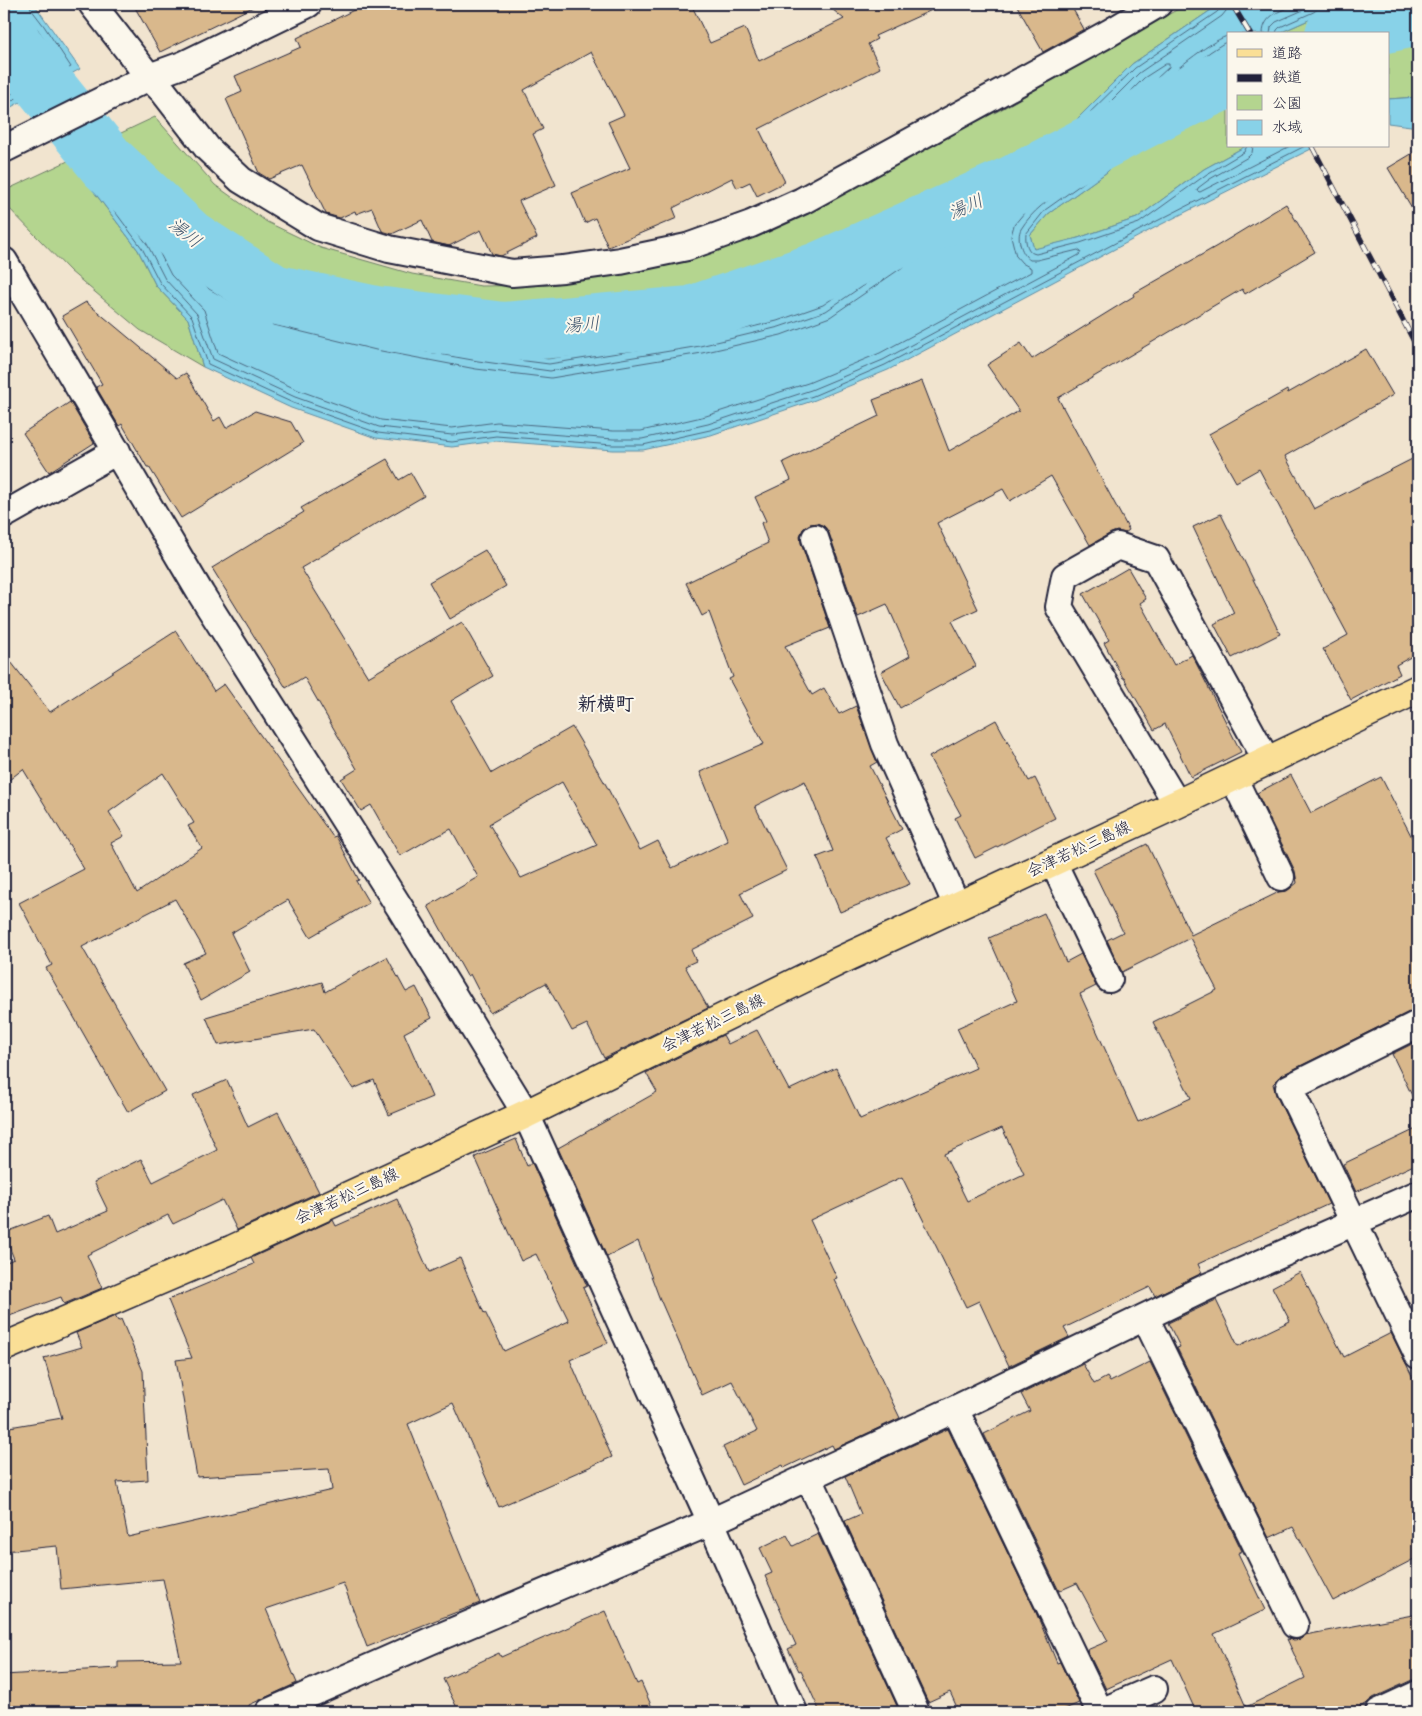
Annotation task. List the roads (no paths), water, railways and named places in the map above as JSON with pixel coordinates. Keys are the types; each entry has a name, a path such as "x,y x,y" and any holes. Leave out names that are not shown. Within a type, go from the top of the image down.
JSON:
{"main road":[{"name":"会津若松三島線","path":"4,1347 233,1249 526,1114 839,961 1054,862 1418,689"}],"street":[{"path":"92,4 138,82 163,91 208,149 241,180 318,226 389,249 512,273 563,269 620,261 687,247 751,224 802,201 1109,34 1158,4"},
{"path":"4,149 138,82 185,64 308,4"},
{"path":"4,261 201,594 400,908 526,1114 711,1522 794,1712"},
{"path":"4,515 117,451"},
{"path":"815,538 885,744 957,906"},
{"path":"1177,804 1059,607 1065,576 1118,546 1156,559 1267,761"},
{"path":"1233,777 1280,877"},
{"path":"1054,862 1109,978"},
{"path":"1418,1024 1288,1088 1418,1355"},
{"path":"268,1712 809,1478 1145,1317 1418,1194"},
{"path":"1145,1317 1295,1625"},
{"path":"955,1409 1101,1712 1154,1689"},
{"path":"809,1478 916,1712"},
{"path":"1379,1712 1418,1694"}],"water":[{"path":"4,4 34,4 80,69 4,111"},
{"path":"1218,4 1359,4 1329,11 1282,32 1227,32 1227,48 1213,56 1171,90 1136,143 1107,172 1048,214 1030,235 1034,249 1078,238 1137,218 1204,169 1242,148 1313,148 1158,226 888,370 815,400 711,435 643,450 613,450 496,441 452,447 376,438 291,408 203,367 188,319 156,286 138,250 70,160 104,141 221,275 283,309 379,332 479,350 548,359 697,335 776,317 821,301 1007,173 1074,122 1132,64"},
{"path":"1418,97 1418,127 1390,123 1390,99"}],"waterway":[{"name":"湯川","path":"1344,32 1418,16"},
{"name":"湯川","path":"4,25 12,45 107,163 188,239 273,294 376,316 503,332 691,316 821,271 1014,185 1167,106 1227,78"}],"railway":[{"path":"1232,4 1249,32"},
{"path":"1313,148 1418,349"}],"district":[{"name":"新横町","path":"606,704"}]}
